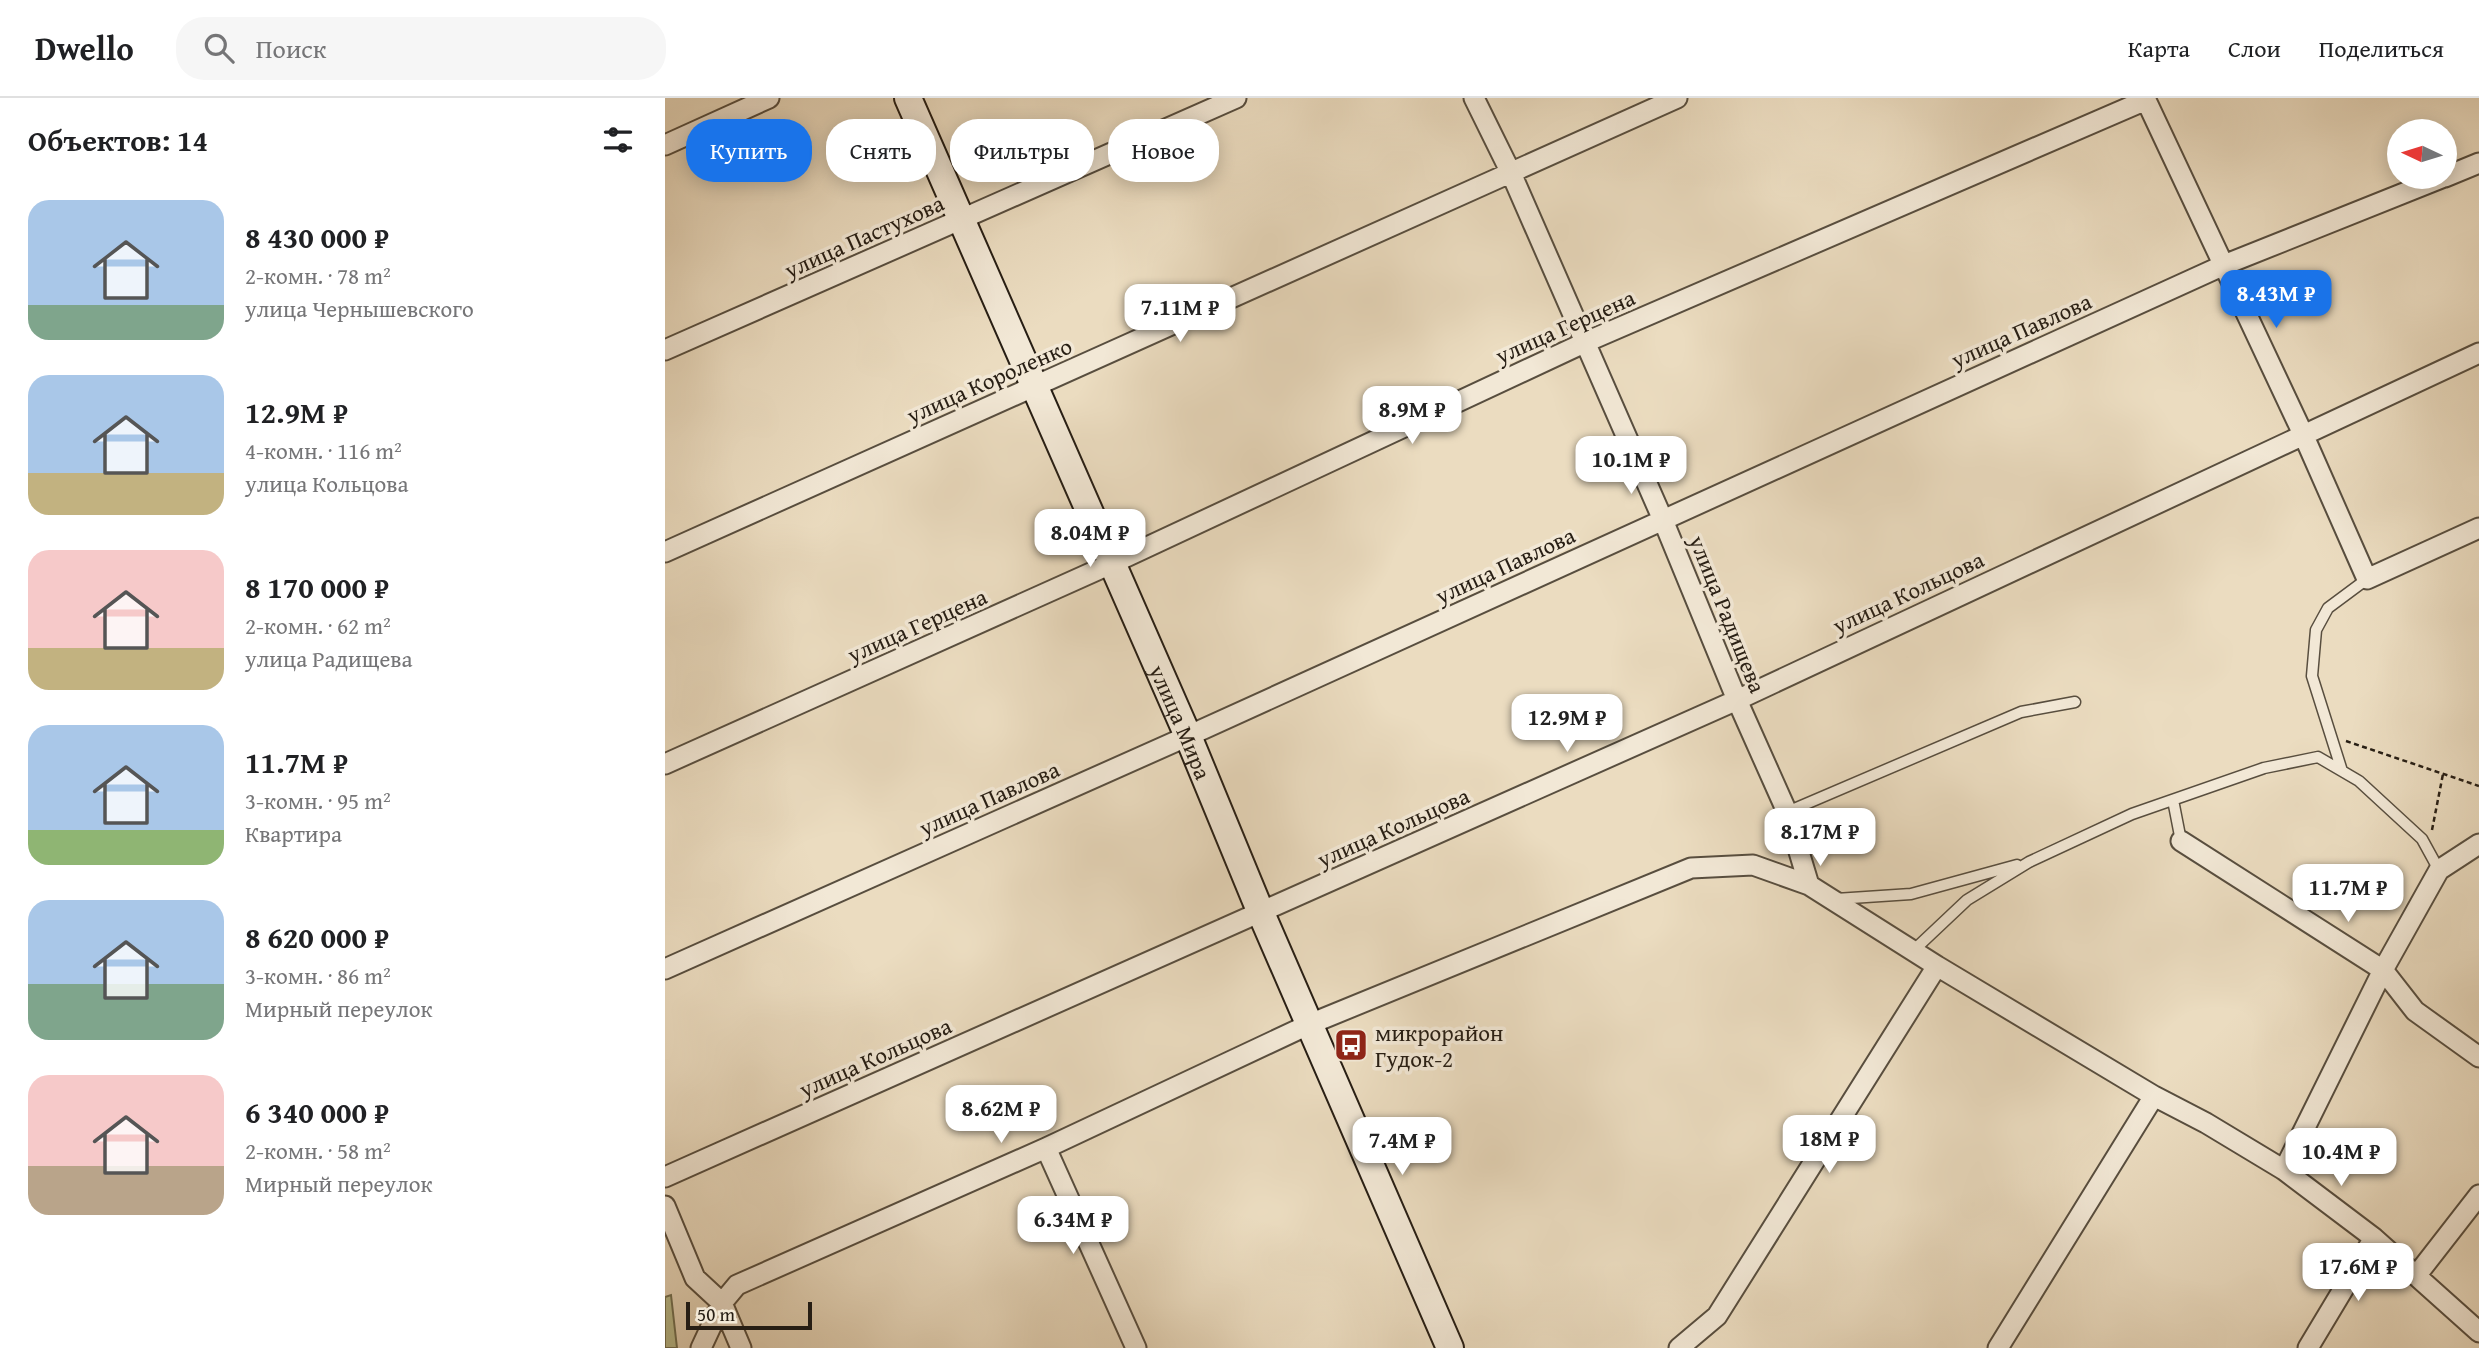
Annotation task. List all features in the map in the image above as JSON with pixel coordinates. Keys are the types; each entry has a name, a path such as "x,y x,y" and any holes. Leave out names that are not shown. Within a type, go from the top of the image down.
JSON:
{"main road":[{"name":"улица Мира","path":"908,98 1113,563 1450,1348"}],"street":[{"path":"665,145 769,98"},
{"name":"улица Пастухова","path":"665,350 1235,98"},
{"name":"улица Радищева","path":"1474,98 1511,173 1663,520 1737,700 1787,812 1809,885"},
{"name":"улица Короленко","path":"665,552 1677,98"},
{"path":"2146,99 2303,434 2367,579 2479,528"},
{"name":"улица Герцена","path":"665,764 1113,563 1586,342 2146,99"},
{"name":"улица Павлова","path":"2457,172 2479,163"},
{"name":"улица Павлова","path":"665,968 1188,736 2224,265 2414,189"},
{"name":"улица Кольцова","path":"665,1177 1737,700 2479,353"},
{"path":"2181,841 2383,970 2415,1011 2479,1057"},
{"path":"2284,1170 2383,970 2439,870 2479,844"},
{"path":"701,1348 722,1303 737,1285 1046,1148 1310,1024 1691,868 1753,865 1809,885 1937,966 2284,1170 2374,1238 2479,1332"},
{"path":"1679,1348 1717,1316 1937,966"},
{"path":"1998,1348 2154,1096"},
{"path":"1046,1148 1136,1348"},
{"path":"2416,1276 2479,1195"},
{"path":"665,1206 695,1278 722,1303 741,1348"},
{"path":"2308,1348 2374,1238"}],"lane":[{"path":"2342,771 2312,676 2316,630 2328,608 2367,579"},
{"path":"1787,812 2021,712 2075,702"},
{"path":"1914,950 1966,900 2029,862 2132,814 2264,768 2318,757 2359,781 2413,830 2422,839 2439,870"},
{"path":"2173,800 2181,841"},
{"path":"1832,899 1911,894 2029,862"}],"path":[{"path":"2331,737 2479,786"},
{"path":"2428,850 2444,774"}],"green space":[{"path":"671,1295 677,1348 665,1348 665,1297"}],"place":[{"name":"микрорайон Гудок-2","path":"1351,1045"}]}
